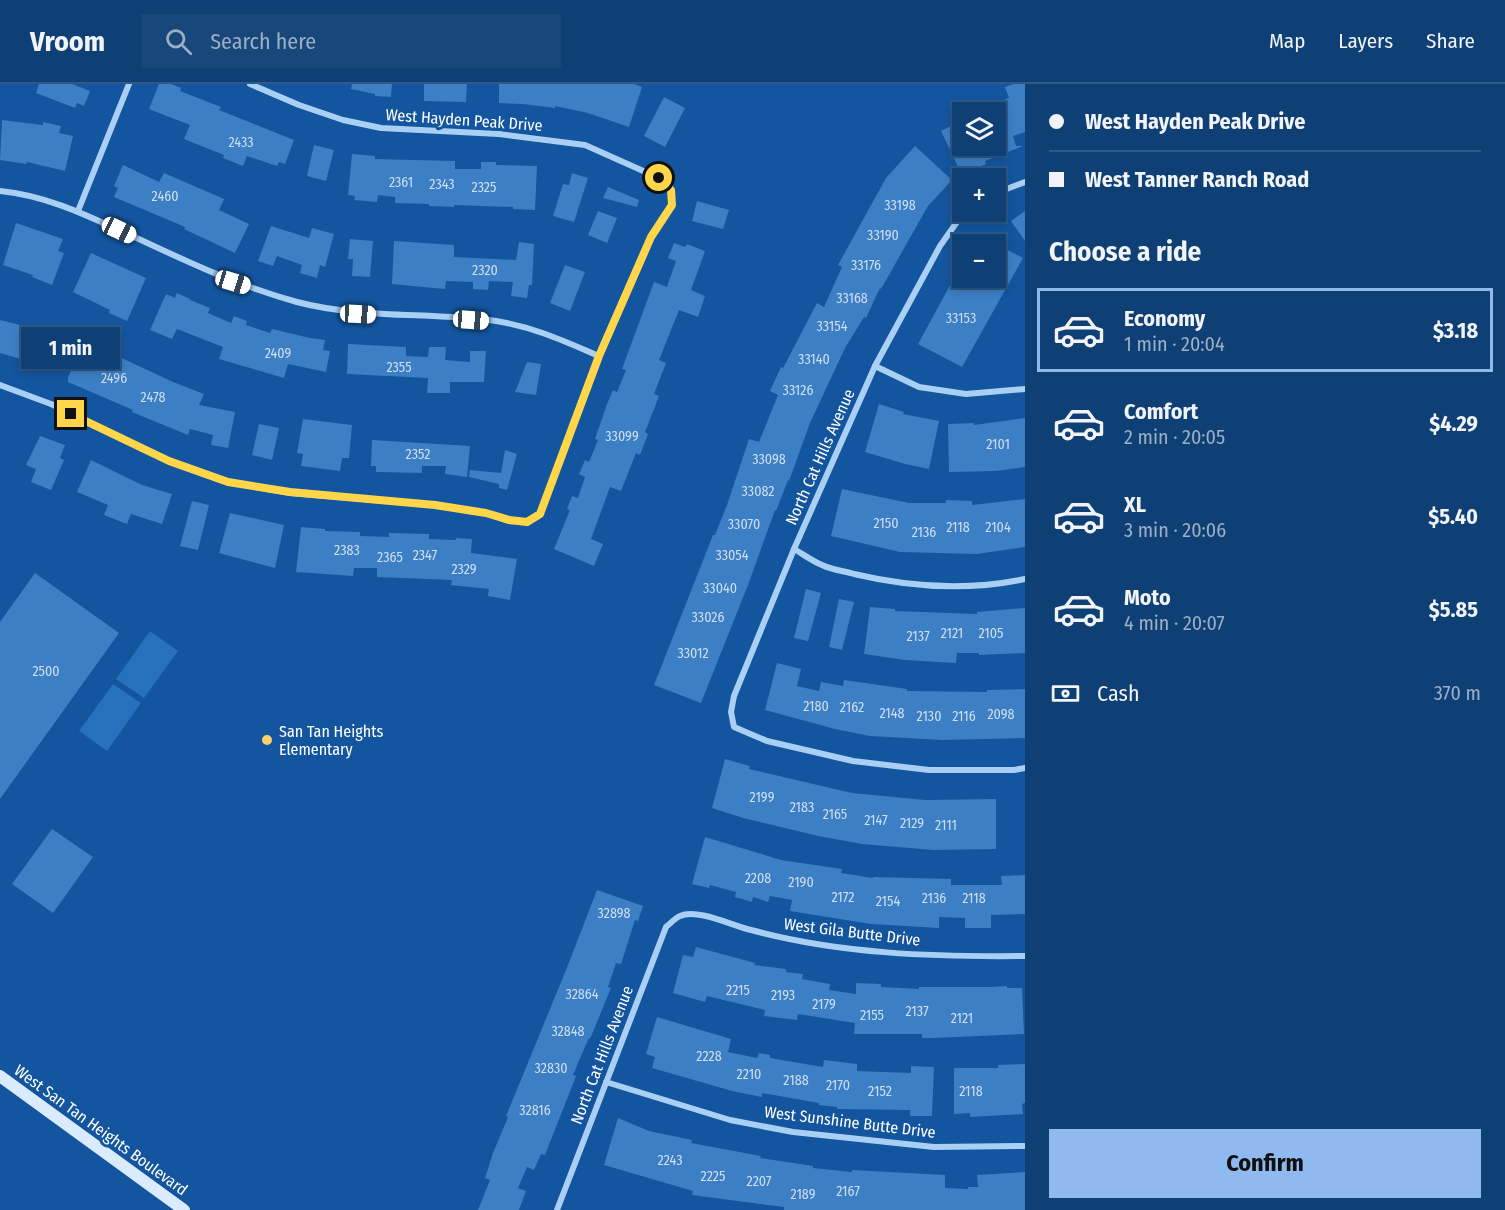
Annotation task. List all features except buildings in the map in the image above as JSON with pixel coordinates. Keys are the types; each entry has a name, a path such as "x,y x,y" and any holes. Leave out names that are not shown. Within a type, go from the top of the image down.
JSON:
{"street":[{"path":"78,211 129,84"},
{"name":"West Hayden Peak Drive","path":"250,84 299,105 381,128 499,134 585,145 659,178 671,190 672,205 651,237 599,356"},
{"path":"1006,189 1025,182"},
{"path":"0,191 49,200 233,282 298,302 358,314 495,321 536,329 599,356 540,514 527,522 435,505 290,492 228,482 169,461 51,404 0,385"},
{"name":"North Cat Hills Avenue","path":"957,222 940,246 875,366 794,549 734,696 731,712 734,727 767,741 853,761 929,770 1025,768"},
{"path":"875,366 919,387 966,394 1025,389"},
{"path":"794,549 824,566 910,584 946,586 1008,583 1025,579"},
{"name":"West Gila Butte Drive","path":"680,916 692,912 751,931 805,942 875,951 964,957 1025,956"},
{"name":"North Cat Hills Avenue","path":"557,1210 666,927 680,916"},
{"name":"West San Tan Heights Boulevard","path":"0,1076 184,1210"},
{"name":"West Sunshine Butte Drive","path":"606,1082 730,1119 793,1132 934,1147 1025,1146"}],"shaded area":[{"path":"150,631 178,651 144,698 116,679"},
{"path":"113,684 141,703 107,751 79,731"}],"place":[{"name":"San Tan Heights Elementary","path":"267,740"}],"route":[{"path":"71,414 169,461 228,482 290,492 435,505 527,522 540,514 599,356 651,237 672,205 671,190 659,178"}]}
